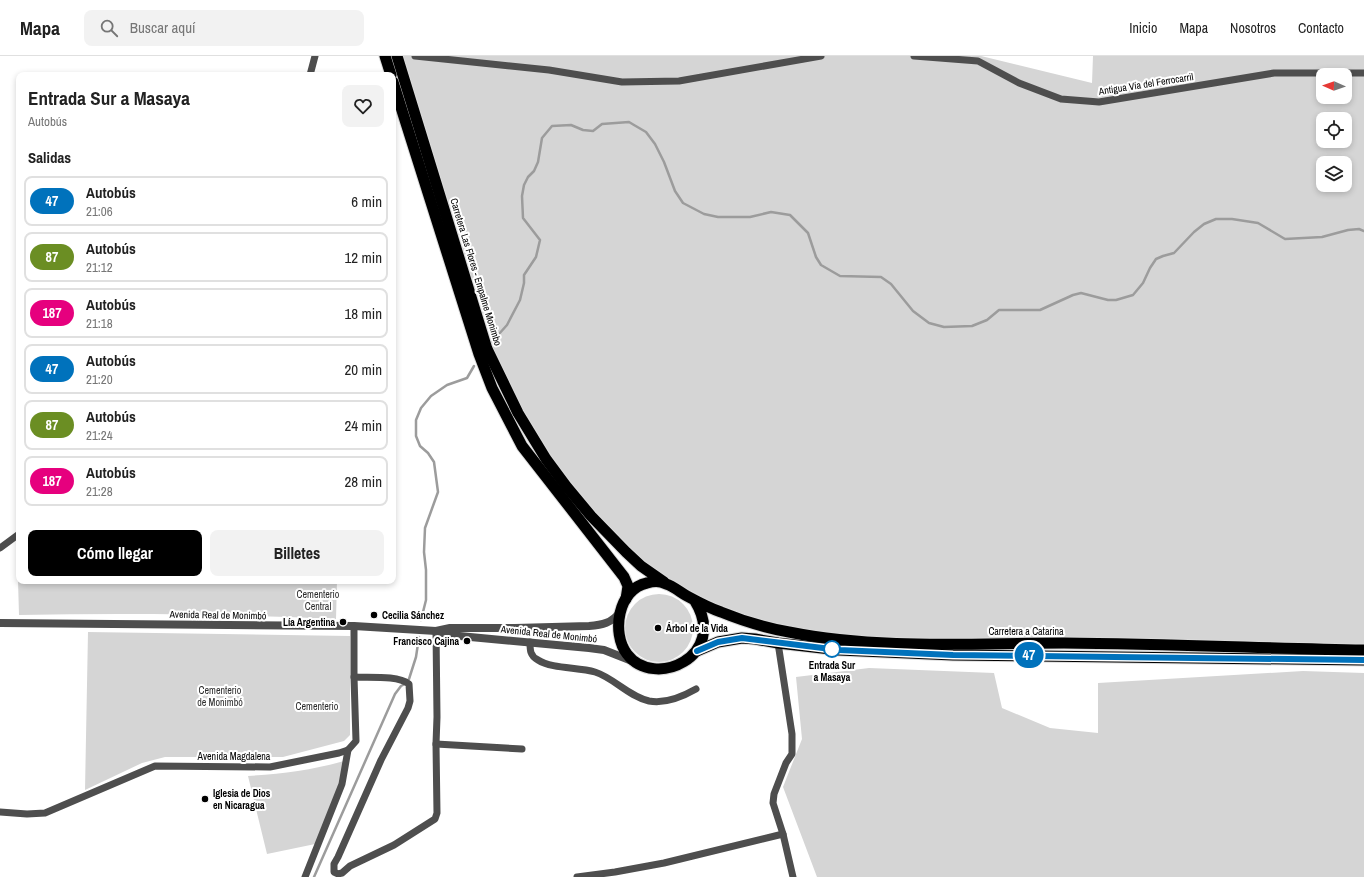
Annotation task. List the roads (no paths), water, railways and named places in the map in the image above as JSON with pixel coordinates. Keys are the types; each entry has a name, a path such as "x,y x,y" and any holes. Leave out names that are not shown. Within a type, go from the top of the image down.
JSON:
{"highway":[{"path":"385,56 390,72"},
{"name":"Carretera Las Flores - Empalme Monimbo","path":"397,56 486,349 518,413 546,459 591,516 641,566 665,583"},
{"name":"Carretera Las Flores - Empalme Monimbo","path":"396,91 479,354 492,388 522,446 624,577 628,586 626,599"},
{"path":"644,583 665,583 695,601 700,608 704,622 702,640 697,651 681,663 663,668 648,668 634,662 624,650 618,626 621,611 626,599 633,591 644,583"},
{"name":"Carretera a Catarina","path":"695,601 723,614 768,628 816,636 888,643 1066,643 1364,650"},
{"path":"697,651 718,642 736,638 755,639 839,650 953,655 1364,660"}],"street":[{"path":"311,72 315,56"},
{"path":"415,56 549,70 629,82 679,81 821,56"},
{"name":"Antigua Vía del Ferrocarril","path":"914,56 978,61 1019,83 1061,99 1099,102 1274,73 1364,72"},
{"path":"0,548 16,536"},
{"name":"Avenida Real de Monimbó","path":"436,631 450,628 515,628 600,625 612,621 621,611"},
{"name":"Avenida Real de Monimbó","path":"0,623 354,626 436,631 449,635 604,650 634,662"},
{"path":"305,877 342,784 348,750 356,741 354,626"},
{"path":"354,677 384,678 404,681 409,684 410,701 408,708 381,760 334,864 334,872 338,874 342,873 350,866 394,845 435,819 438,813 436,744 436,631"},
{"path":"530,642 530,653 533,657 543,663 584,669 601,674 633,694 650,701 674,699 696,689"},
{"path":"778,643 792,734 792,754 786,763 774,794 773,803 783,834 793,877"},
{"path":"436,744 522,749"},
{"name":"Avenida Magdalena","path":"0,812 27,814 45,813 155,766 270,767 348,750"},
{"path":"577,877 664,863 783,834"}],"waterway":[{"path":"490,344 507,325 520,300 524,283 524,275 536,257 540,240 523,218 522,196 524,185 528,177 534,171 538,162 542,138 552,126 571,125 583,130 593,131 602,124 629,122 646,132 655,144 664,162 675,191 683,203 704,214 718,217 750,217 771,212 790,215 808,233 816,257 821,265 840,276 881,277 891,284 913,311 929,323 944,327 972,326 987,320 999,310 1040,310 1073,295 1081,293 1108,300 1116,300 1133,295 1143,283 1156,259 1174,253 1194,232 1204,224 1216,219 1232,219 1258,223 1285,239 1322,237 1348,230 1359,229 1364,231"},
{"path":"421,620 426,600 426,570 424,552 425,528 438,492 434,462 428,453 420,446 416,436 416,420 421,408 431,396 447,385 467,378 474,366"},
{"path":"409,679 416,657 419,637"},
{"path":"314,877 395,694 401,686 405,684"}],"place":[{"name":"Cecilia Sánchez","path":"374,615"},
{"name":"Lía Argentina","path":"343,622"},
{"name":"Árbol de la Vida","path":"658,628"},
{"name":"Francisco Cajina","path":"467,641"},
{"name":"Entrada Sur a Masaya","path":"832,649"},
{"name":"Iglesia de Dios en Nicaragua","path":"205,799"}],"park label":[{"name":"Cementerio Central","path":"318,600"},
{"name":"Cementerio de Monimbó","path":"220,696"},
{"name":"Cementerio","path":"317,706"}]}
